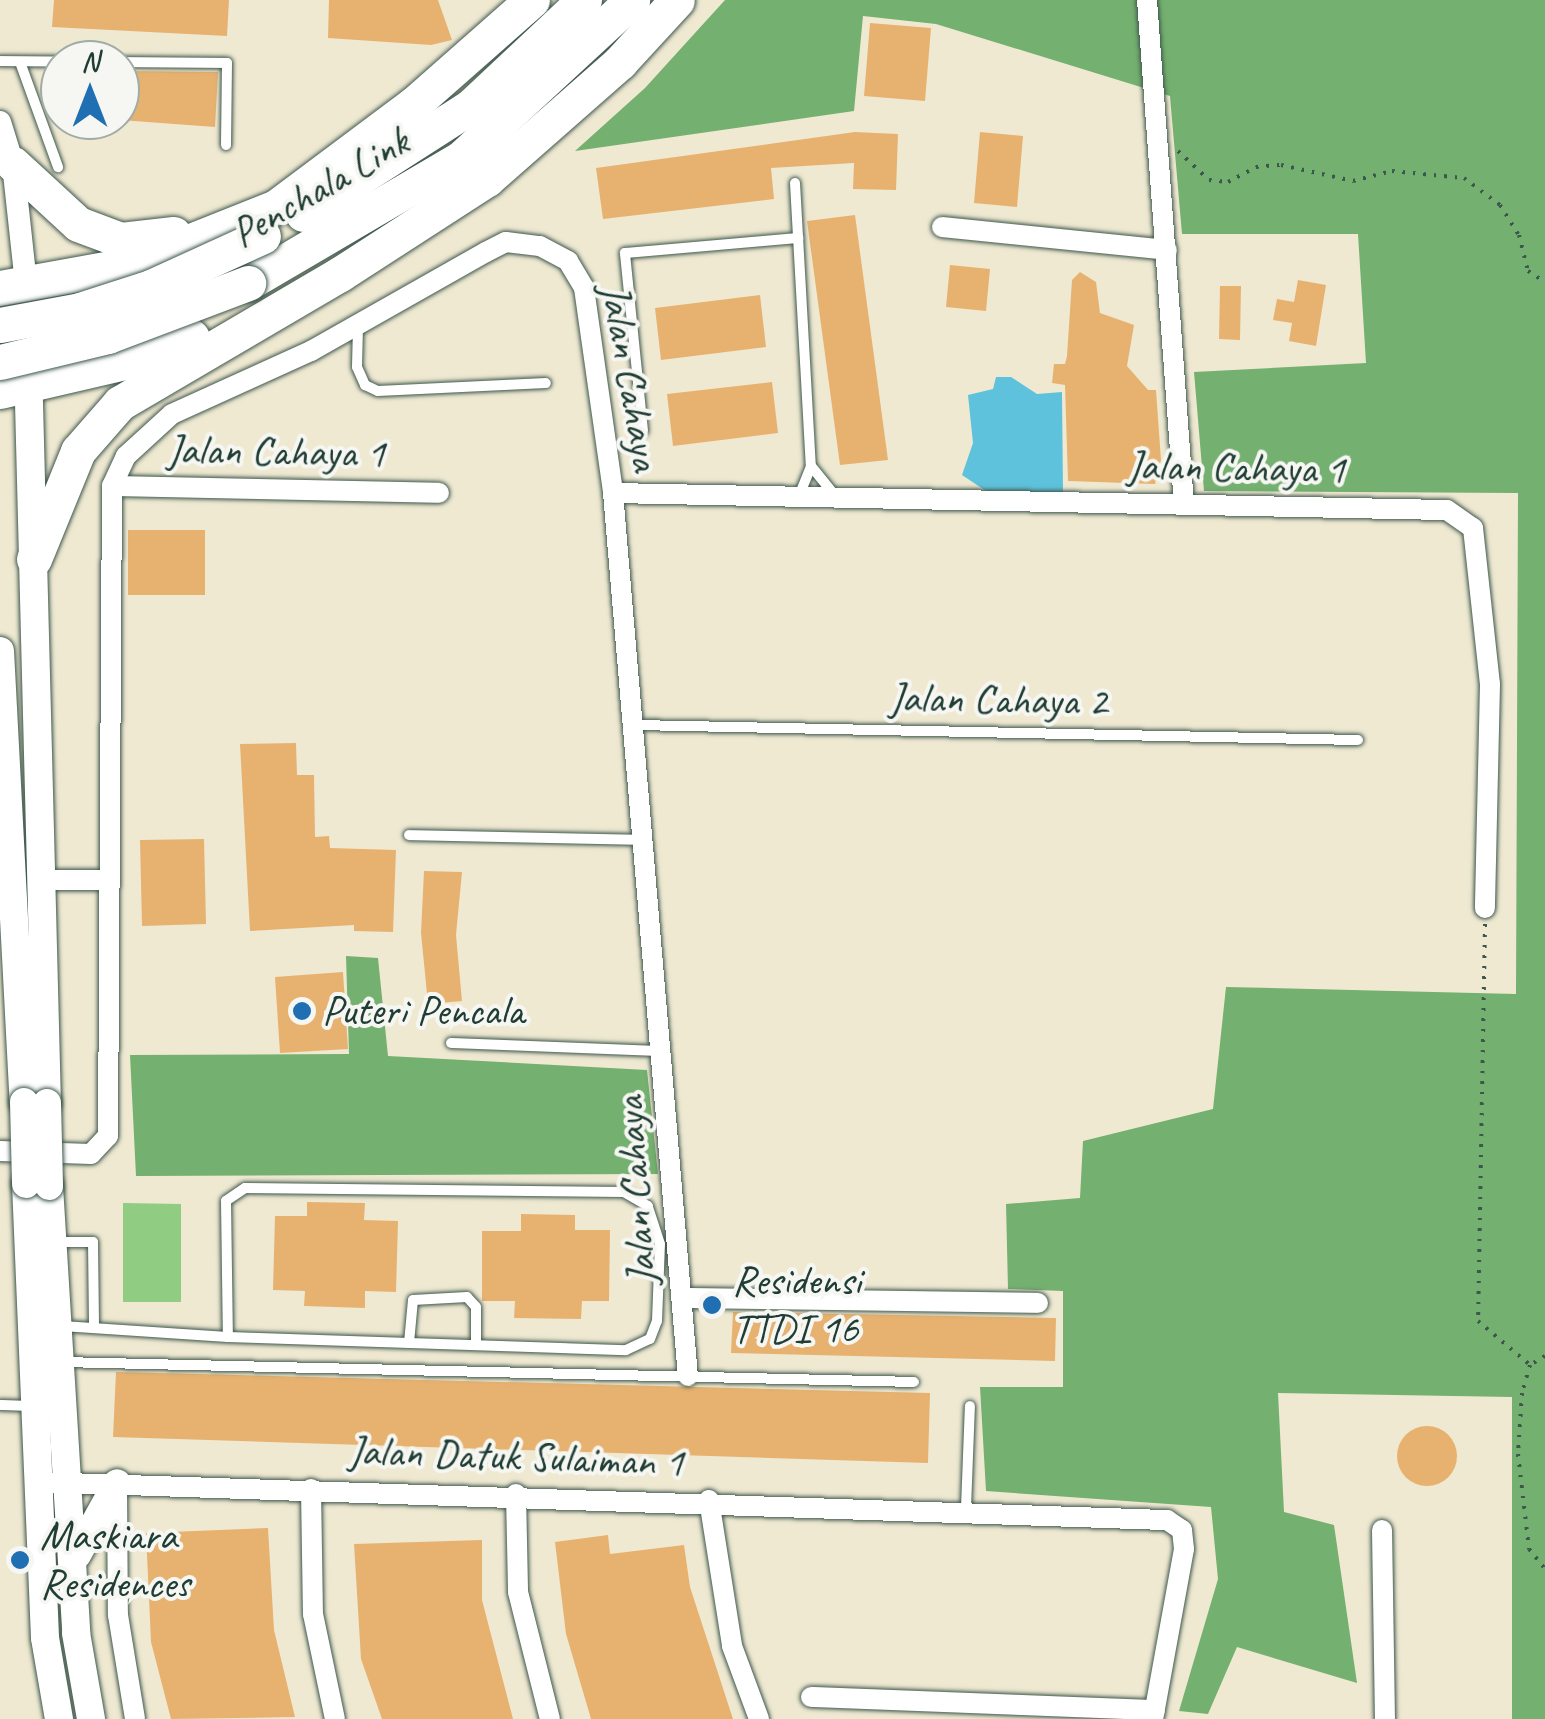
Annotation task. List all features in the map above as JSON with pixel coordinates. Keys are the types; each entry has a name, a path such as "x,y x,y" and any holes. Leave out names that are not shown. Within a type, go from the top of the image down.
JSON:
{"highway":[{"path":"142,358 101,336 92,320 96,286 133,264 276,207 415,103 532,0"},
{"name":"Penchala Link","path":"0,325 80,310 152,287 346,191 471,106 584,0"},
{"name":"Penchala Link","path":"0,362 178,312 314,250 461,158 632,0"},
{"path":"34,559 78,451 120,402 340,274 487,179 620,62 676,0"},
{"path":"13,164 78,224 146,242 186,231 313,168 415,103"},
{"path":"13,286 133,264"},
{"path":"6,391 142,358 340,274"}],"main road":[{"path":"13,286 6,391 34,559 42,880 37,1185 44,1326 49,1406 68,1482 73,1571 91,1719"},
{"path":"0,652 2,777 36,1102"},
{"path":"37,1185 52,1242 44,1326 60,1362 36,1482 45,1638 60,1719"},
{"path":"73,1571 84,1533 116,1482"}],"street":[{"path":"1146,0 1160,142 1184,505"},
{"path":"0,122 13,164 13,286"},
{"path":"942,227 1167,250"},
{"name":"Jalan Cahaya","path":"112,486 126,456 172,414 358,326 506,242 540,246 568,261 584,288 612,493 636,725 688,1376"},
{"path":"0,1151 91,1154 108,1136 106,880 112,486"},
{"name":"Jalan Cahaya 1","path":"112,486 439,493"},
{"name":"Jalan Cahaya 1","path":"612,493 1448,510 1473,528 1490,684 1485,908"},
{"path":"42,880 106,880"},
{"path":"682,1298 1038,1303"},
{"name":"Jalan Datuk Sulaiman 1","path":"36,1482 966,1508 1167,1520 1182,1530 1154,1715"},
{"path":"116,1482 118,1615 135,1719"},
{"path":"311,1489 313,1614 335,1719"},
{"path":"516,1494 518,1592 550,1719"},
{"path":"709,1500 732,1646 759,1719"},
{"path":"1382,1530 1385,1719"},
{"path":"811,1698 1154,1715"}],"lane":[{"path":"0,62 227,64 226,144"},
{"path":"20,62 58,168"},
{"path":"795,183 811,466 798,497"},
{"path":"643,431 625,253 798,238"},
{"path":"358,326 357,367 365,385 378,391 546,383"},
{"path":"811,466 838,498"},
{"name":"Jalan Cahaya 2","path":"636,725 1358,740"},
{"path":"409,835 644,840"},
{"path":"451,1043 663,1052"},
{"path":"44,1326 228,1337 626,1350 650,1339 660,1244 648,1206 624,1192 232,1192 226,1201 228,1337"},
{"path":"52,1242 93,1242 94,1327"},
{"path":"409,1342 410,1306 418,1297 467,1297 476,1307 476,1345"},
{"path":"60,1362 914,1382"},
{"path":"0,1405 49,1406"},
{"path":"966,1508 970,1406"}],"path":[{"path":"1160,142 1183,154 1209,180 1228,182 1256,167 1280,165 1353,182 1392,170 1464,178 1500,205 1520,235 1528,271 1545,282"},
{"path":"1485,908 1478,1322 1530,1366"},
{"path":"1545,1356 1530,1366 1522,1393 1518,1454 1529,1550 1545,1569"}],"green space":[{"path":"725,0 1545,0 1545,1719 1512,1719 1512,1397 1278,1393 1284,1512 1334,1525 1357,1683 1237,1647 1208,1714 1179,1711 1218,1579 1211,1507 986,1491 980,1387 1063,1387 1063,1291 1008,1289 1006,1204 1080,1198 1083,1141 1213,1109 1226,987 1516,994 1518,493 1204,491 1194,372 1366,363 1358,234 1182,234 1170,96 936,24 863,16 854,111 575,151 645,88"},
{"path":"346,956 378,958 388,1056 647,1070 658,1174 136,1176 130,1055 349,1054"},
{"path":"123,1203 181,1204 181,1302 123,1302"}],"water":[{"path":"996,377 1011,377 1037,394 1062,392 1063,492 989,493 962,475 973,443 968,395 993,389"}],"building":[{"path":"54,0 229,0 227,36 52,27"},
{"path":"329,0 438,0 452,40 431,45 328,38"},
{"path":"870,23 931,28 925,101 864,96"},
{"path":"140,71 218,72 215,127 140,121"},
{"path":"855,132 898,134 896,190 853,189 854,163 771,168 774,199 603,219 596,168"},
{"path":"980,132 1023,136 1017,207 974,203"},
{"path":"855,215 888,460 840,465 807,221"},
{"path":"950,265 990,269 986,311 946,307"},
{"path":"1080,272 1096,282 1100,313 1134,325 1127,366 1148,390 1156,390 1161,460 1155,484 1068,481 1065,385 1052,383 1054,364 1065,364 1072,280"},
{"path":"1298,280 1326,285 1316,346 1289,341 1292,323 1273,320 1277,299 1294,302"},
{"path":"1220,286 1241,286 1240,340 1219,339"},
{"path":"760,295 766,347 661,360 655,308"},
{"path":"772,382 778,433 673,446 667,394"},
{"path":"128,530 205,530 205,595 128,595"},
{"path":"296,743 297,775 314,775 315,837 329,836 330,848 396,850 393,932 354,931 354,925 250,931 240,744"},
{"path":"204,839 206,924 142,926 140,840"},
{"path":"424,871 462,872 456,935 462,1001 428,1004 421,933"},
{"path":"343,972 348,1049 280,1053 275,977"},
{"path":"307,1202 365,1203 364,1220 398,1221 396,1292 365,1291 365,1308 304,1306 305,1291 273,1290 275,1216 307,1216"},
{"path":"521,1214 575,1215 575,1230 610,1230 609,1301 582,1301 581,1319 514,1318 515,1301 482,1301 482,1231 521,1231"},
{"path":"733,1312 1056,1318 1055,1361 731,1353"},
{"path":"116,1372 930,1393 928,1463 113,1437"},
{"path":"1427,1426 1448,1435 1457,1456 1448,1477 1427,1486 1406,1477 1397,1456 1406,1435"},
{"path":"268,1528 274,1630 295,1717 171,1719 151,1642 146,1533"},
{"path":"608,1535 610,1554 684,1545 690,1587 733,1719 591,1719 566,1634 555,1542"},
{"path":"482,1540 482,1600 513,1719 382,1719 361,1659 354,1544"}],"place":[{"name":"Puteri Pencala","path":"302,1011"},
{"name":"Residensi TTDI 16","path":"712,1305"},
{"name":"Maskiara Residences","path":"20,1560"}]}
